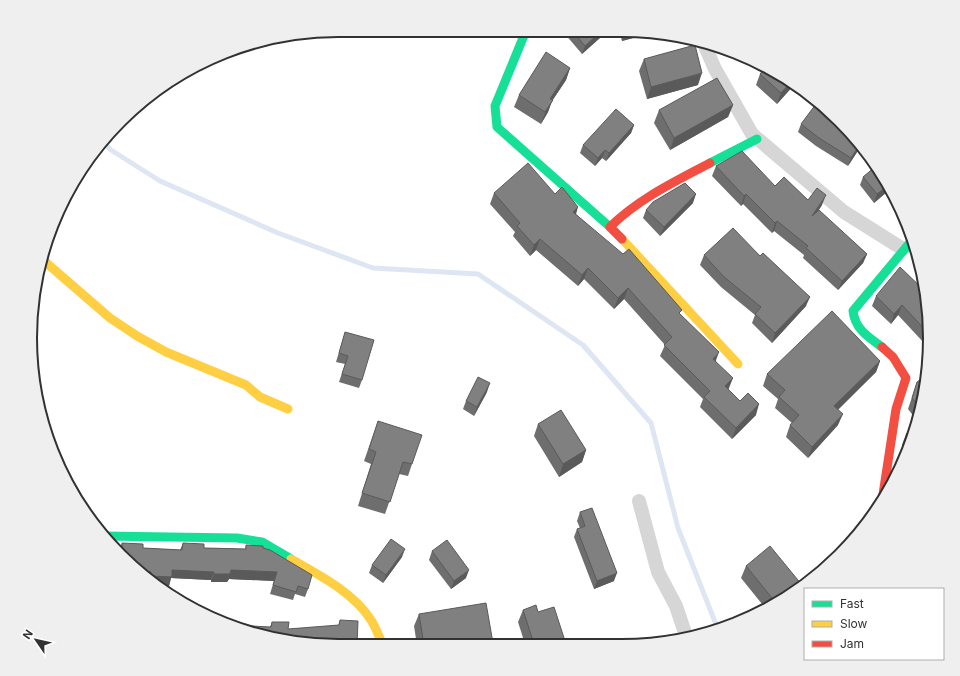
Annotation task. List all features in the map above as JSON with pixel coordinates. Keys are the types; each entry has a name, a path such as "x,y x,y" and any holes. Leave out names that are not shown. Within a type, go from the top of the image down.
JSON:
{"street":[{"path":"523,37 496,106 497,127 610,227 738,364"},
{"path":"706,49 715,69 746,125 757,139 844,212 903,249"},
{"path":"610,227 622,215 695,170 757,139"},
{"path":"884,485 896,410 906,378 892,356 857,328 852,319 853,311 908,244"},
{"path":"46,263 110,318 137,336 166,352 246,385 260,397 288,409"},
{"path":"639,501 658,572 676,606 685,632"},
{"path":"112,536 237,538 262,542 332,583 356,603 371,620 380,639"}],"building":[{"path":"578,37 595,37 585,46"},
{"path":"695,46 702,73 651,87 644,59"},
{"path":"546,52 570,68 550,99 553,100 545,112 519,95"},
{"path":"762,72 787,87 781,93 760,74"},
{"path":"717,78 733,105 674,138 659,110"},
{"path":"814,107 835,125 856,150 851,158 819,138 801,124"},
{"path":"616,109 634,125 609,153 605,150 598,158 583,145"},
{"path":"742,151 775,186 784,177 808,200 817,188 826,195 812,216 819,210 867,254 842,281 806,248 808,246 777,221 775,223 746,194 744,196 716,166"},
{"path":"528,163 555,194 562,187 578,207 573,212 623,254 629,249 682,310 679,313 719,352 713,359 733,378 725,386 740,401 748,393 759,404 736,428 704,397 710,391 664,345 672,337 628,288 618,298 588,268 582,275 540,239 534,245 517,226 520,223 494,193"},
{"path":"871,170 884,189 877,194 863,177"},
{"path":"685,183 696,194 664,227 646,210 653,202"},
{"path":"733,228 760,256 763,253 810,297 775,333 755,314 761,307 724,277 704,255"},
{"path":"900,267 918,284 922,327 902,305 894,314 876,296"},
{"path":"832,311 880,361 834,406 843,414 812,447 790,425 799,415 779,397 785,390 767,374"},
{"path":"345,332 374,340 362,380 342,374 348,356 339,353"},
{"path":"478,377 490,383 477,407 466,401"},
{"path":"920,380 916,403 912,398 917,382"},
{"path":"561,410 586,450 563,464 538,424"},
{"path":"378,421 422,435 412,464 403,462 390,502 362,493 376,452 369,449"},
{"path":"592,508 617,573 597,581 577,529 585,526 580,512"},
{"path":"391,539 405,549 386,575 372,565"},
{"path":"447,540 469,570 454,581 432,551"},
{"path":"122,543 143,544 143,548 182,550 183,543 204,544 204,548 246,549 246,545 263,546 263,548 270,550 312,575 308,589 298,586 296,592 273,585 277,572 231,570 230,574 214,574 214,572 172,570 172,577 154,576 122,548"},
{"path":"770,546 799,581 772,599 746,566"},
{"path":"486,603 492,639 423,639 419,614"},
{"path":"536,605 538,612 554,607 564,639 532,639 523,610"},
{"path":"340,620 358,621 357,639 299,636 250,626 271,627 272,622 289,622 288,629 339,625"}],"waterway":[{"path":"107,146 160,181 278,233 373,268 478,274 583,345 651,423 678,528 716,624"}],"traffic: fast":[{"path":"523,37 495,106 497,127 610,227"},
{"path":"710,163 757,139"},
{"path":"882,347 859,328 853,311 908,245"},
{"path":"112,536 237,538 262,542 291,559"}],"traffic: slow":[{"path":"622,239 738,364"},
{"path":"46,263 110,318 137,336 166,352 246,385 260,397 288,409"},
{"path":"291,559 335,585 355,601 371,620 380,639"}],"traffic: jam":[{"path":"622,239 610,227 621,217 658,191 710,163"},
{"path":"882,347 893,357 906,378 896,409 884,485"}]}
